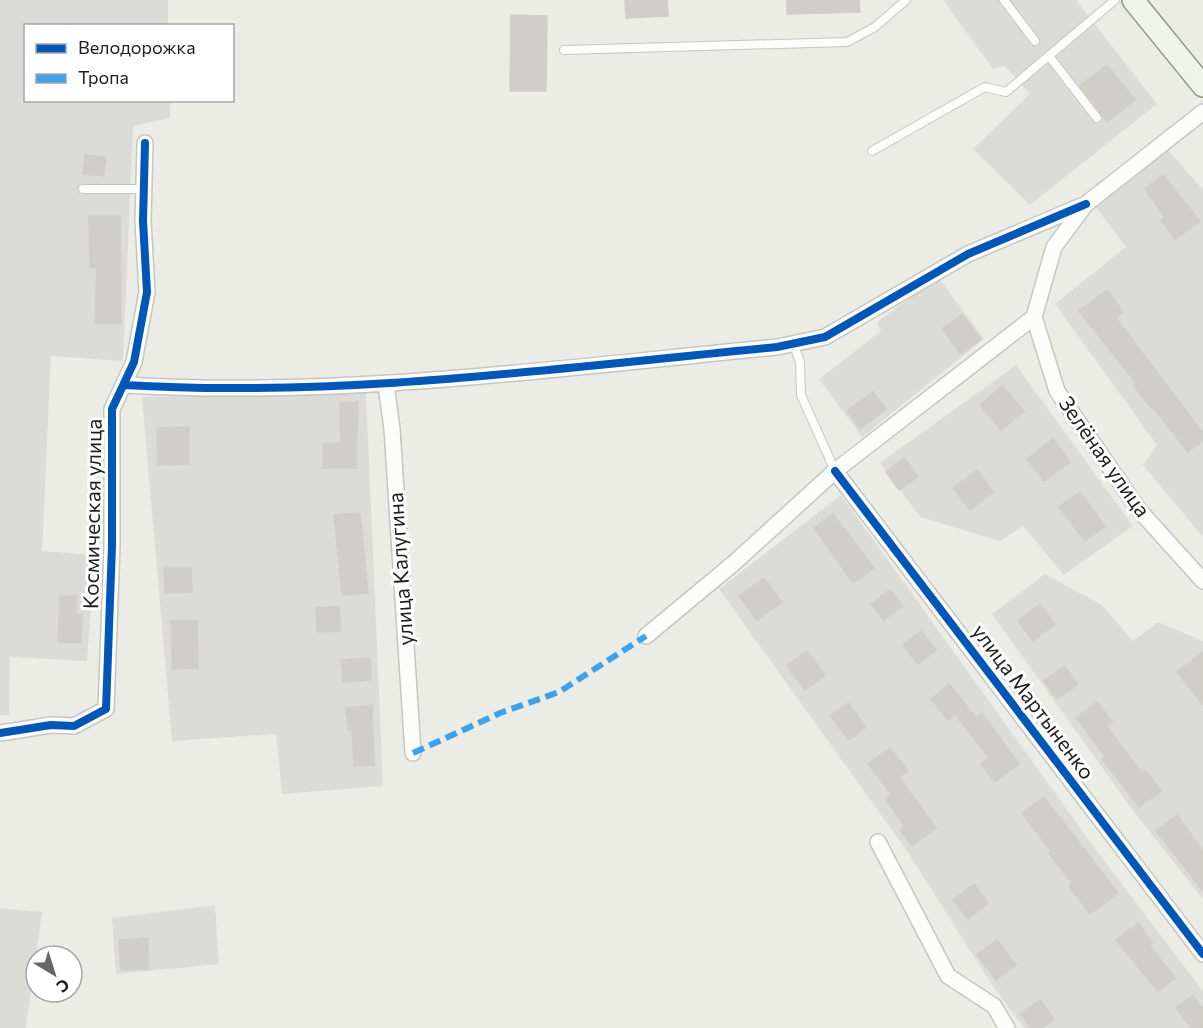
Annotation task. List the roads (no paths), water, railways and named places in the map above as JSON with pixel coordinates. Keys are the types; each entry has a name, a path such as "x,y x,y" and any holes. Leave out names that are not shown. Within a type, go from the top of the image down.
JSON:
{"main road":[{"path":"1133,0 1202,84"}],"street":[{"path":"646,636 734,562 835,471 1034,317 1054,247 1086,204 1203,112"},
{"name":"Космическая улица","path":"0,733 51,725 74,726 106,709 112,546 112,409 134,362 147,292 143,221 145,143"},
{"path":"123,385 187,389 387,386 793,343 825,336 968,254 1086,204"},
{"name":"Зелёная улица","path":"1034,317 1057,391 1139,510 1203,581"},
{"name":"улица Калугина","path":"387,386 392,429 413,753"},
{"name":"улица Мартыненко","path":"835,471 1203,954"},
{"path":"878,842 948,976 994,1006 1007,1028"}],"lane":[{"path":"564,50 847,42 875,27 906,0"},
{"path":"1004,0 1035,41"},
{"path":"873,151 985,87 1006,92 1116,0"},
{"path":"1049,56 1097,118"},
{"path":"83,189 144,189"},
{"path":"793,343 800,362 801,395 835,471"}]}
